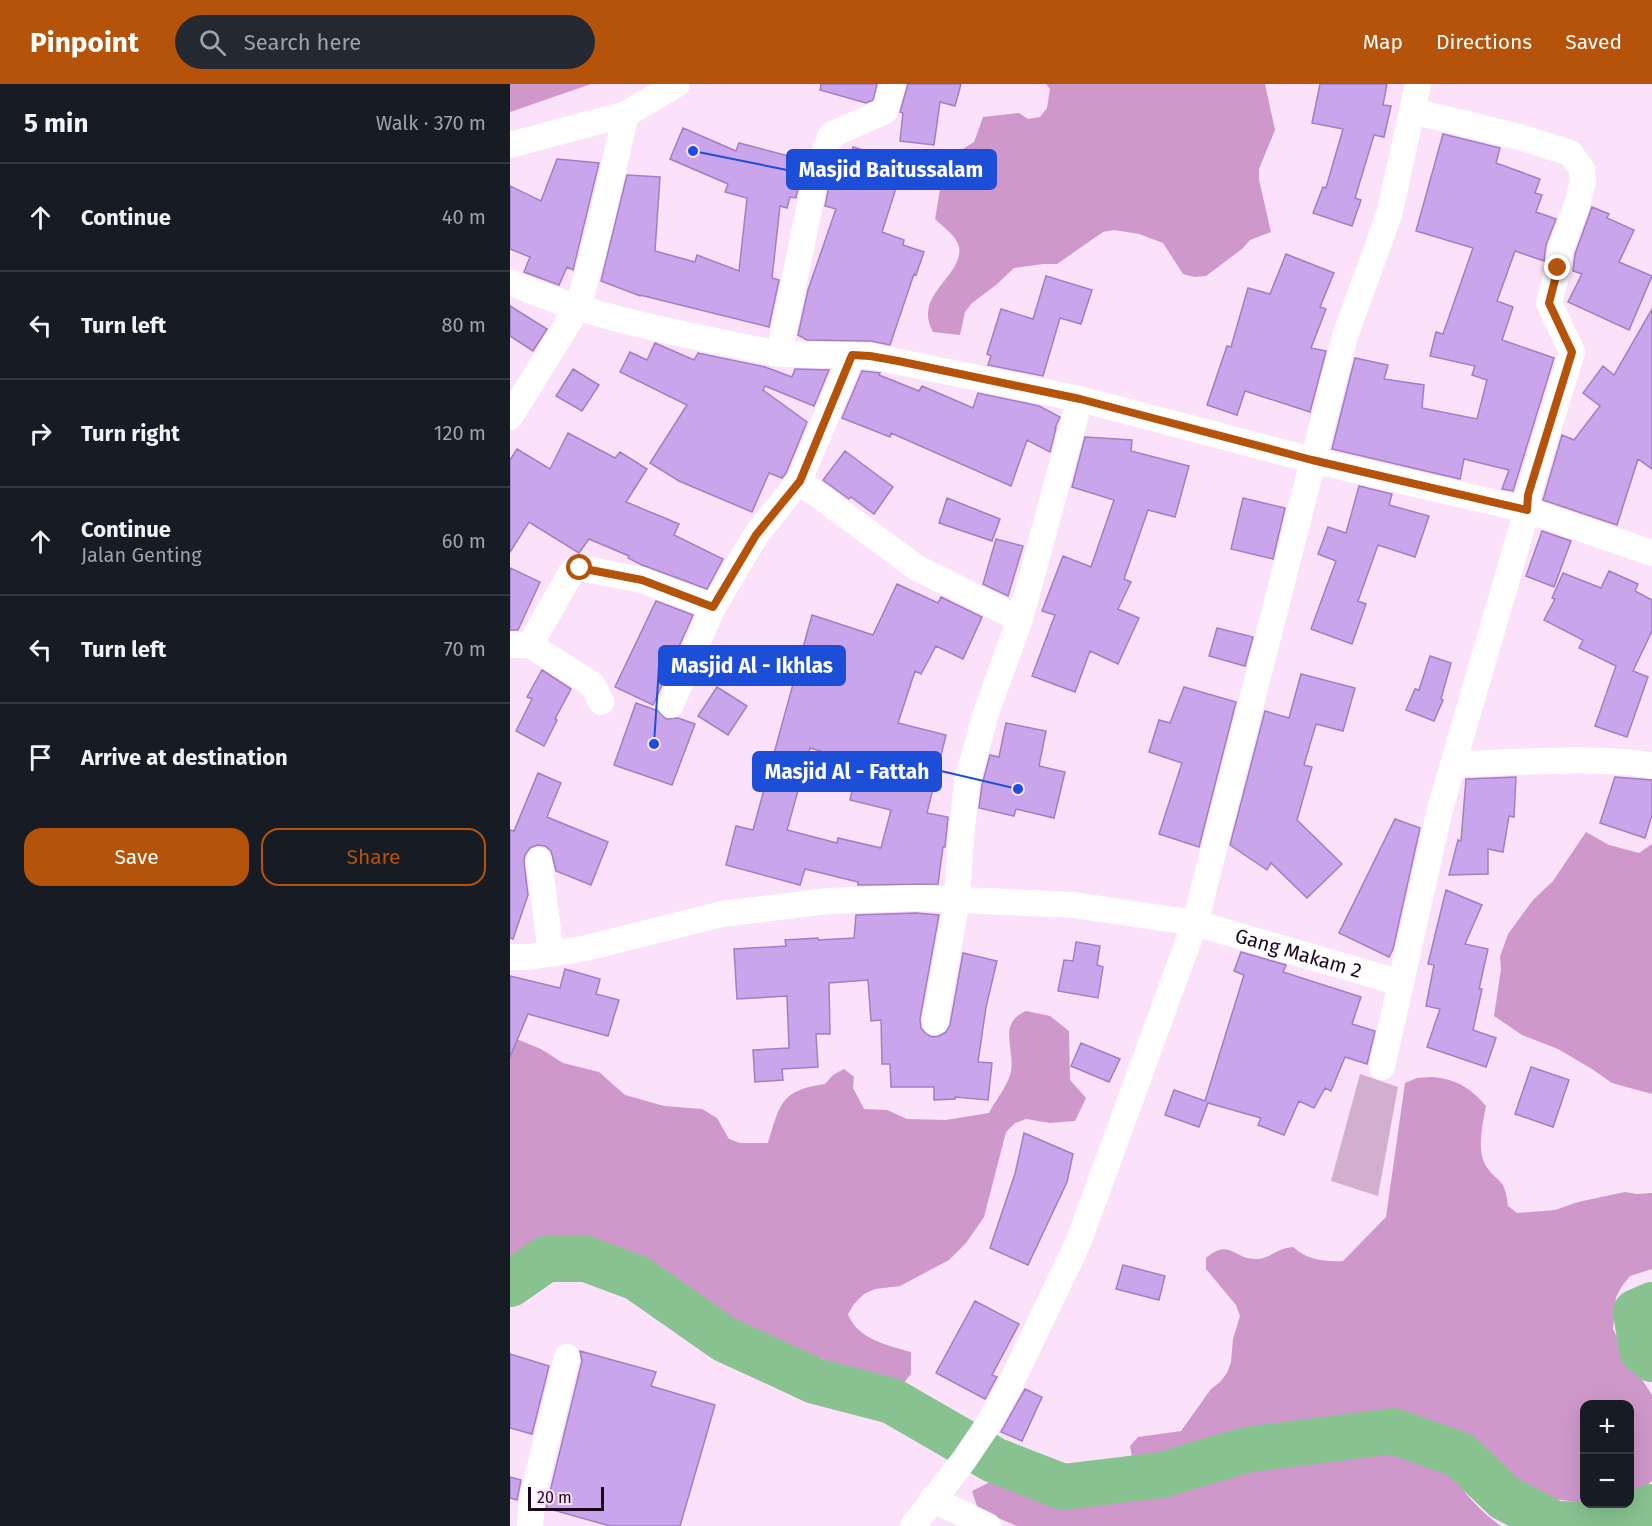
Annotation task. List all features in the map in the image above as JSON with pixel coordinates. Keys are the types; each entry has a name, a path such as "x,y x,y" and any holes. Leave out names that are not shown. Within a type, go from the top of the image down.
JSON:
{"street":[{"path":"510,145 626,114 677,84"},
{"path":"779,354 817,171 831,135 885,111 893,84"},
{"path":"913,1526 964,1461 989,1423 1009,1387 1078,1244 1195,923 1344,336 1389,215 1418,84"},
{"path":"1382,1067 1440,809 1527,510 1528,495 1572,352 1549,303 1560,250 1583,182 1582,169 1570,153 1520,137 1412,111"},
{"path":"510,417 578,307 626,114"},
{"path":"510,282 539,295 643,325 779,354 870,356 1080,399 1312,460 1527,510 1652,553"},
{"path":"670,705 713,607 756,535 800,481 852,355"},
{"path":"935,1022 957,900 967,782 986,713 1020,618 1080,399"},
{"path":"800,481 916,568 1020,618"},
{"path":"600,702 593,685 515,645 570,573 580,568 642,580 713,607"},
{"path":"1453,764 1606,760 1652,765"},
{"path":"539,860 551,954"},
{"name":"Gang Makam 2","path":"510,957 582,949 722,914 850,899 957,900 1074,905 1195,923 1401,983"},
{"path":"530,1526 532,1499 567,1357"},
{"path":"932,1499 988,1526"}],"shaded area":[{"path":"510,84 591,84 510,112"},
{"path":"1046,84 1265,84 1275,130 1259,169 1259,180 1271,232 1250,240 1242,249 1206,276 1194,277 1183,274 1163,243 1139,234 1114,230 1103,232 1057,264 1014,268 972,303 965,312 960,335 933,332 928,319 929,307 933,296 954,267 959,247 956,239 935,219 945,160 974,142 983,117 1019,113 1028,119 1040,117 1047,108 1050,89"},
{"path":"1586,832 1609,845 1639,853 1652,844 1652,1094 1612,1083 1558,1049 1522,1035 1494,1016 1501,969 1500,957 1508,934 1533,900 1553,881"},
{"path":"1026,1011 1050,1016 1069,1031 1070,1080 1086,1098 1075,1121 1050,1123 1026,1119 1015,1123 1006,1132 984,1217 966,1243 949,1260 900,1286 875,1289 864,1294 854,1304 848,1314 858,1330 874,1340 911,1352 911,1374 903,1384 891,1389 879,1388 837,1364 799,1351 777,1339 752,1333 668,1287 654,1268 585,1236 548,1241 510,1268 510,1039 519,1040 541,1049 563,1063 599,1072 625,1095 664,1106 702,1109 717,1118 729,1139 740,1143 768,1143 779,1109 790,1095 799,1090 825,1084 833,1075 844,1069 854,1077 853,1088 864,1109 887,1110 907,1119 946,1120 989,1113 1010,1076 1012,1062 1009,1037 1012,1022"},
{"path":"1360,1074 1398,1087 1378,1196 1331,1181"},
{"path":"1432,1077 1448,1080 1475,1094 1486,1106 1481,1136 1483,1160 1501,1182 1508,1206 1517,1213 1555,1210 1578,1202 1625,1192 1652,1193 1652,1269 1630,1276 1622,1286 1616,1297 1613,1329 1652,1395 1652,1481 1634,1494 1634,1400 1580,1400 1580,1502 1546,1498 1514,1483 1451,1439 1416,1426 1347,1418 1309,1422 1275,1434 1171,1458 1150,1467 1138,1466 1132,1457 1130,1446 1138,1437 1181,1431 1211,1389 1227,1373 1231,1362 1233,1339 1240,1316 1236,1305 1206,1269 1206,1258 1214,1252 1227,1250 1243,1257 1258,1259 1293,1247 1304,1255 1316,1259 1343,1261 1386,1217 1405,1083 1417,1078"},
{"path":"1396,1446 1444,1457 1454,1477 1468,1495 1501,1526 1017,1526 979,1512 972,1491 990,1482 1056,1495 1100,1498 1176,1480 1278,1462"}],"building":[{"path":"821,84 877,84 873,100 866,103 820,90"},
{"path":"908,84 961,84 955,106 940,102 934,145 900,141 903,113 900,112"},
{"path":"1320,84 1387,84 1383,105 1391,106 1384,137 1374,135 1355,198 1361,200 1352,226 1313,213 1323,187 1326,188 1343,129 1312,123"},
{"path":"683,128 736,151 739,143 800,159 796,172 801,173 796,198 790,197 787,208 780,206 772,278 779,280 769,327 640,296 601,281 627,175 660,177 655,251 695,262 697,255 739,271 747,198 725,192 728,184 670,159"},
{"path":"1443,134 1500,148 1496,163 1540,179 1535,193 1542,195 1536,212 1556,219 1546,245 1544,261 1515,251 1497,301 1513,307 1502,340 1554,358 1513,491 1502,489 1509,470 1464,459 1460,479 1332,449 1355,358 1388,365 1384,379 1424,385 1422,408 1477,419 1487,380 1472,375 1475,366 1430,356 1436,332 1443,334 1473,248 1416,231"},
{"path":"853,147 904,163 882,232 904,240 903,245 924,252 916,275 914,274 890,345 871,341 807,340 798,335 808,290 836,209 825,206 830,181 841,184"},
{"path":"557,159 599,163 573,270 567,267 559,285 524,272 530,257 510,249 510,186 541,201"},
{"path":"1592,207 1609,214 1607,218 1634,230 1619,262 1652,276 1629,330 1568,302 1582,274 1573,271 1575,254"},
{"path":"1286,254 1334,273 1320,307 1326,309 1311,348 1326,351 1310,412 1245,391 1237,415 1207,405 1227,346 1231,347 1248,288 1270,294"},
{"path":"1046,276 1092,290 1081,324 1060,318 1043,376 988,365 991,356 987,354 1001,309 1033,319"},
{"path":"510,306 547,329 533,351 510,336"},
{"path":"1652,309 1652,469 1638,459 1617,525 1543,500 1562,435 1574,440 1600,406 1583,393 1603,366 1614,375"},
{"path":"655,343 694,360 698,353 765,367 792,377 795,369 829,370 814,406 765,386 763,390 807,422 786,473 782,478 769,473 752,512 679,481 650,463 687,405 620,372 630,352 647,360"},
{"path":"573,369 599,385 582,411 556,396"},
{"path":"862,371 880,373 879,375 919,391 922,386 973,408 978,393 1039,406 1060,417 1050,452 1027,440 1011,486 891,433 890,437 842,418"},
{"path":"568,433 615,458 620,452 647,469 626,502 679,524 674,535 723,559 707,589 642,565 628,558 629,556 589,539 579,553 529,522 510,552 510,460 517,449 550,469"},
{"path":"1085,437 1132,440 1131,451 1189,466 1175,517 1148,510 1124,579 1131,582 1118,609 1139,618 1118,664 1090,651 1075,692 1032,676 1055,615 1042,611 1063,556 1091,567 1114,500 1072,487"},
{"path":"845,451 893,487 874,514 823,480"},
{"path":"1359,486 1392,494 1389,505 1429,516 1415,557 1378,545 1358,601 1366,604 1352,644 1311,629 1336,561 1318,554 1328,527 1346,533"},
{"path":"947,498 1000,519 992,541 939,523"},
{"path":"1243,498 1285,508 1273,559 1231,549"},
{"path":"1542,531 1571,541 1554,587 1526,576"},
{"path":"996,539 1023,546 1008,596 983,584"},
{"path":"510,568 540,582 518,630 510,630"},
{"path":"1609,571 1638,584 1635,591 1652,600 1652,631 1633,671 1648,677 1627,737 1595,726 1616,666 1579,648 1583,640 1544,620 1555,599 1552,598 1563,573 1601,588"},
{"path":"897,584 938,603 941,597 982,617 963,659 936,646 921,674 915,671 898,723 946,735 927,813 948,817 938,884 858,885 858,882 805,869 800,885 726,865 736,826 753,830 812,615 873,635","holes":["810,748 859,762 850,800 891,810 881,848 838,838 837,843 787,830"]},
{"path":"656,601 693,615 653,705 615,687"},
{"path":"1217,628 1253,637 1245,666 1209,656"},
{"path":"1430,656 1451,663 1441,699 1443,700 1434,721 1406,710 1415,689 1419,690"},
{"path":"542,670 571,689 544,746 516,731 532,699 527,697"},
{"path":"1301,674 1355,688 1343,731 1316,724 1304,765 1312,767 1297,820 1342,864 1307,898 1271,863 1267,870 1230,845 1265,711 1289,718"},
{"path":"717,687 747,706 728,735 698,716"},
{"path":"1184,687 1236,702 1199,847 1159,834 1182,763 1149,752 1159,720 1170,723"},
{"path":"636,703 658,711 666,719 678,718 695,724 672,785 614,765"},
{"path":"1006,723 1046,731 1039,766 1065,772 1054,818 1016,809 1014,816 979,808 990,755 999,757"},
{"path":"538,773 561,783 547,817 608,842 591,885 556,871 551,851 545,846 537,845 530,848 525,855 524,862 528,895 513,939 510,938 510,830 514,831"},
{"path":"1516,777 1514,817 1509,816 1503,852 1488,849 1488,874 1449,875 1458,840 1461,841 1466,779"},
{"path":"1615,777 1652,780 1652,815 1645,838 1600,823"},
{"path":"1395,819 1420,828 1393,949 1389,957 1339,933"},
{"path":"1446,890 1482,905 1465,944 1488,949 1473,1030 1496,1038 1486,1067 1427,1047 1440,1009 1426,1006 1434,965 1428,964"},
{"path":"916,913 939,915 920,1019 921,1028 926,1034 932,1037 939,1036 946,1032 950,1025 963,953 997,961 986,1007 978,1062 992,1063 988,1100 955,1097 955,1099 934,1100 934,1087 891,1087 890,1064 882,1064 881,1020 871,1021 868,980 829,983 830,1034 816,1034 818,1067 782,1069 783,1080 755,1082 753,1050 789,1048 787,996 737,999 734,949 786,946 785,940 854,938 856,915"},
{"path":"1076,942 1100,946 1097,965 1103,967 1098,998 1058,991 1064,960 1073,961"},
{"path":"1241,952 1286,965 1283,972 1361,997 1352,1024 1375,1031 1367,1064 1345,1057 1331,1091 1325,1088 1314,1108 1299,1101 1284,1135 1258,1125 1261,1118 1208,1103 1199,1127 1165,1115 1174,1090 1205,1101 1244,975 1234,971"},
{"path":"565,969 600,979 596,994 619,1000 608,1036 528,1014 510,1057 510,976 560,988"},
{"path":"1081,1043 1120,1059 1109,1082 1071,1066"},
{"path":"1531,1067 1569,1080 1553,1127 1515,1114"},
{"path":"1024,1133 1073,1154 1067,1182 1028,1265 990,1248 1015,1174"},
{"path":"1123,1265 1165,1276 1159,1300 1116,1289"},
{"path":"975,1301 1019,1324 992,1375 997,1377 985,1399 936,1373"},
{"path":"580,1351 656,1372 651,1386 715,1405 680,1526 610,1526 546,1508 582,1361"},
{"path":"510,1354 549,1366 532,1434 510,1428"},
{"path":"1025,1389 1042,1397 1022,1441 1001,1432"},
{"path":"510,1477 521,1480 517,1500 510,1498"}],"waterway":[{"path":"510,1284 546,1259 586,1259 637,1278 724,1339 815,1381 892,1401 994,1460 1063,1487 1162,1475 1246,1450 1393,1431 1460,1455 1505,1498 1555,1524 1615,1526 1652,1507"},
{"path":"1652,1305 1636,1312 1642,1350 1652,1359"}],"place":[{"name":"Masjid Baitussalam","path":"693,151"},
{"name":"Masjid Al - Ikhlas","path":"654,744"},
{"name":"Masjid Al - Fattah","path":"1018,789"}],"route":[{"path":"580,568 642,580 713,607 756,535 800,481 852,355 898,361 1080,399 1312,460 1527,510 1528,495 1572,352 1549,303 1558,268"}]}
